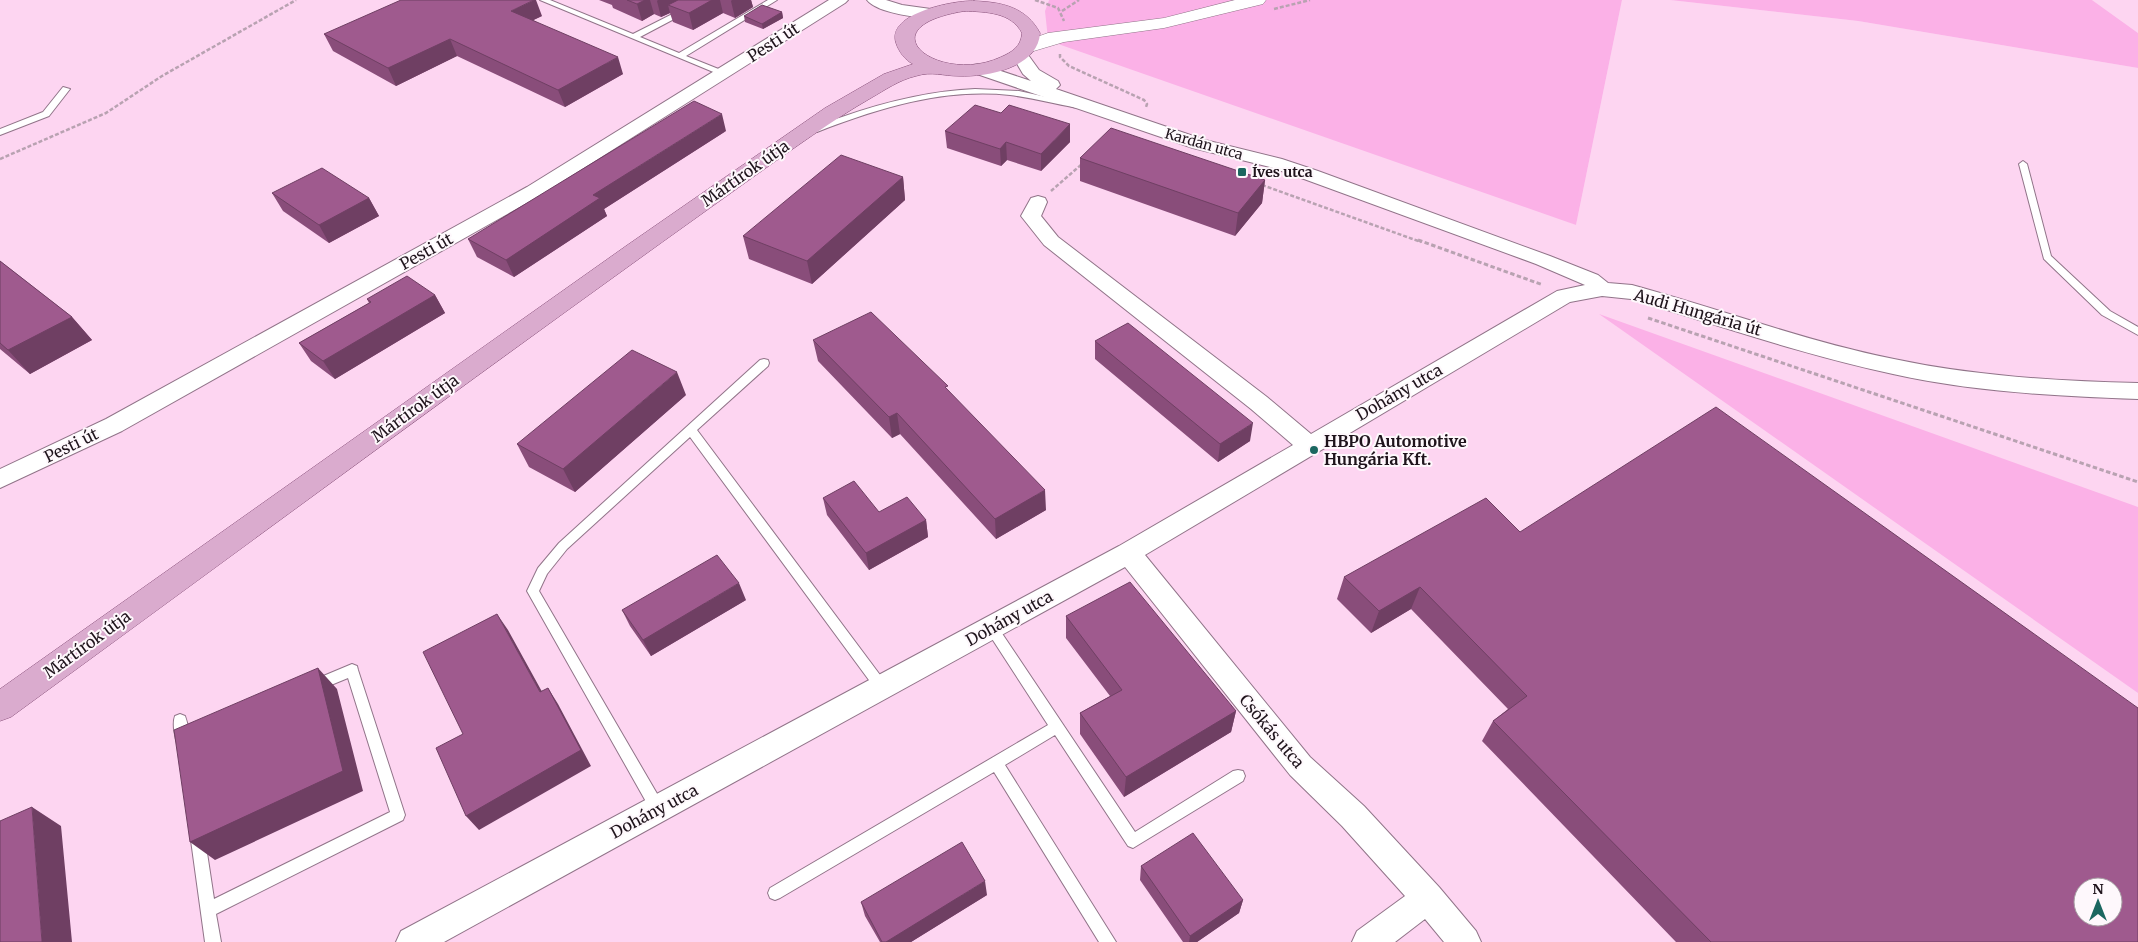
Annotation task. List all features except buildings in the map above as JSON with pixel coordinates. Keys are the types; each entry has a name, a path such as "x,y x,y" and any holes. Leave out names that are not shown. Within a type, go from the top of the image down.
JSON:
{"main road":[{"name":"Mártírok útja","path":"832,112 906,40 911,26 920,19 932,13 973,3 1022,14"},
{"path":"1022,14 1031,33 1024,51"},
{"name":"Mártírok útja","path":"906,40 908,50 919,60 957,70 980,69 1009,61 1024,51"},
{"name":"Mártírok útja","path":"0,707 634,251 832,112 892,78 908,71 936,66"}],"street":[{"name":"Pesti út","path":"0,479 114,425 516,201 840,0"},
{"path":"1024,51 1056,37 1164,23 1257,0"},
{"path":"879,2 899,10 932,13"},
{"path":"879,2 906,40"},
{"path":"1022,14 1105,31"},
{"name":"Kardán utca","path":"1024,51 1028,70 1050,84 1250,152 1276,163"},
{"name":"Kardán utca","path":"980,69 1198,144 1276,163"},
{"name":"Audi Hungária út","path":"1276,163 1543,260 1591,280 1602,289 1632,292 1844,355 1931,374 2058,388 2138,391"},
{"path":"1038,202 1031,216 1051,242 1259,403 1308,445"},
{"name":"Dohány utca","path":"412,942 1128,553 1308,445 1564,296 1602,289"},
{"name":"Csókás utca","path":"1128,553 1300,766 1353,816 1428,898 1465,942"},
{"path":"1368,942 1428,898"}],"lane":[{"path":"544,0 723,74"},
{"path":"634,37 706,0"},
{"path":"680,56 773,0"},
{"path":"0,132 46,114 66,89"},
{"path":"798,136 865,111 906,99 964,90 1000,92 1091,108"},
{"path":"2023,164 2047,257 2106,314 2138,332"},
{"path":"658,809 533,591 542,571 562,546 764,363"},
{"path":"690,429 882,687"},
{"path":"991,628 1133,841 1238,776"},
{"path":"208,910 398,815 352,670 299,692"},
{"path":"180,720 187,743"},
{"path":"775,893 1057,726"},
{"path":"996,762 1108,942"},
{"path":"194,816 213,942"}],"path":[{"path":"0,159 106,113 162,76 296,0"},
{"path":"1062,12 1078,0"},
{"path":"1298,2 1310,0"},
{"path":"1038,202 1088,159"},
{"path":"1642,316 2138,482"}],"shaded area":[{"path":"0,0 1049,0 1045,11 1576,225 1622,0 1670,0 1858,21 2138,68 2138,942 0,942"},
{"path":"1049,0 1622,0 1576,225 1061,45 1048,39 1045,11"},
{"path":"1670,0 2092,0 2138,33 2138,68 1858,21"},
{"path":"2092,0 2138,0 2138,33"},
{"path":"1599,314 2138,507 2138,693"}],"place":[{"name":"Íves utca","path":"1242,172"},
{"name":"HBPO Automotive Hungária Kft.","path":"1314,450"}]}
